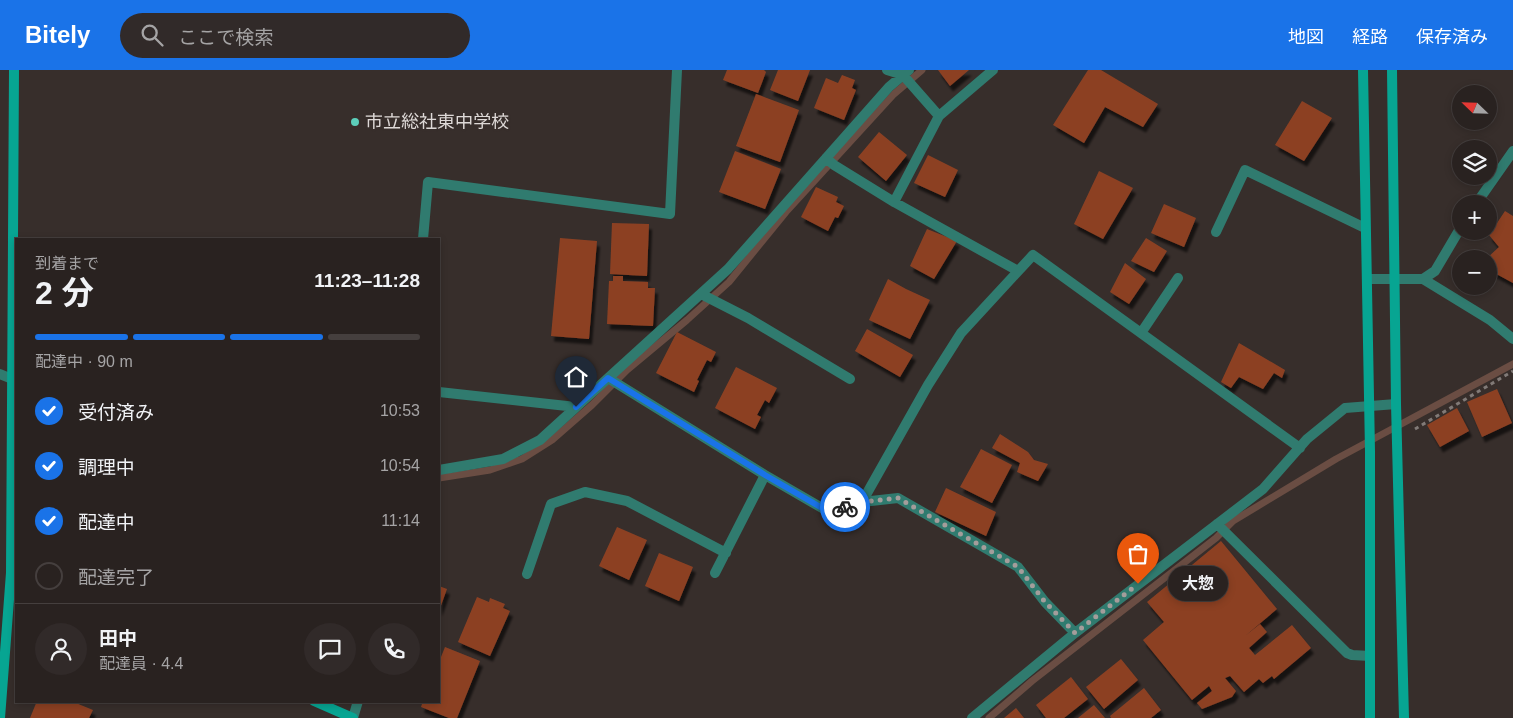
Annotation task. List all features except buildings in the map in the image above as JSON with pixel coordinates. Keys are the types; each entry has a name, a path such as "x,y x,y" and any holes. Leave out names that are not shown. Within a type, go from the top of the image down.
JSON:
{"street":[{"path":"0,718 14,574 12,379 14,70"},
{"path":"423,238 428,182 670,214 677,70"},
{"path":"887,70 908,77 939,116"},
{"path":"894,202 939,116 993,70"},
{"path":"1363,70 1370,431 1370,718"},
{"path":"1392,70 1396,416 1404,718"},
{"path":"440,470 503,459 540,440 576,407 612,381 707,297 728,269 830,162 889,87 908,77"},
{"path":"1482,195 1513,151"},
{"path":"830,162 894,202 1018,271"},
{"path":"1216,232 1245,170 1365,228"},
{"path":"1368,279 1423,278 1435,271 1453,240"},
{"path":"862,502 928,385 961,333 1033,255 1300,448"},
{"path":"1141,333 1178,278"},
{"path":"1423,278 1490,320 1513,339"},
{"path":"707,297 748,318 850,378"},
{"path":"0,374 12,379"},
{"path":"612,381 829,512 862,502 898,498 1018,567 1045,602 1075,633"},
{"path":"440,392 576,407"},
{"path":"972,718 1075,633 1222,529 1262,489 1307,439 1345,408 1396,404"},
{"path":"715,573 765,475"},
{"path":"527,574 551,504 586,492 627,501 726,553"},
{"path":"1222,529 1347,652 1352,655 1370,656"},
{"path":"0,569 14,574"},
{"path":"318,703 350,717 357,703"}],"path":[{"path":"1415,429 1513,372"}],"waterway":[{"path":"440,478 490,470 522,459 552,440 592,405 627,370 729,282 786,212 894,94 922,70"},
{"path":"989,718 1032,681 1216,538 1233,521 1336,459 1513,364"}],"way so far":[{"path":"845,507 862,502 898,498 1018,567 1045,602 1075,633 1138,584"}],"place":[{"name":"市立総社東中学校","path":"355,122"},
{"name":"大惣","path":"1138,584"}],"route":[{"path":"576,407 608,378 765,475 829,512 845,507"}]}
